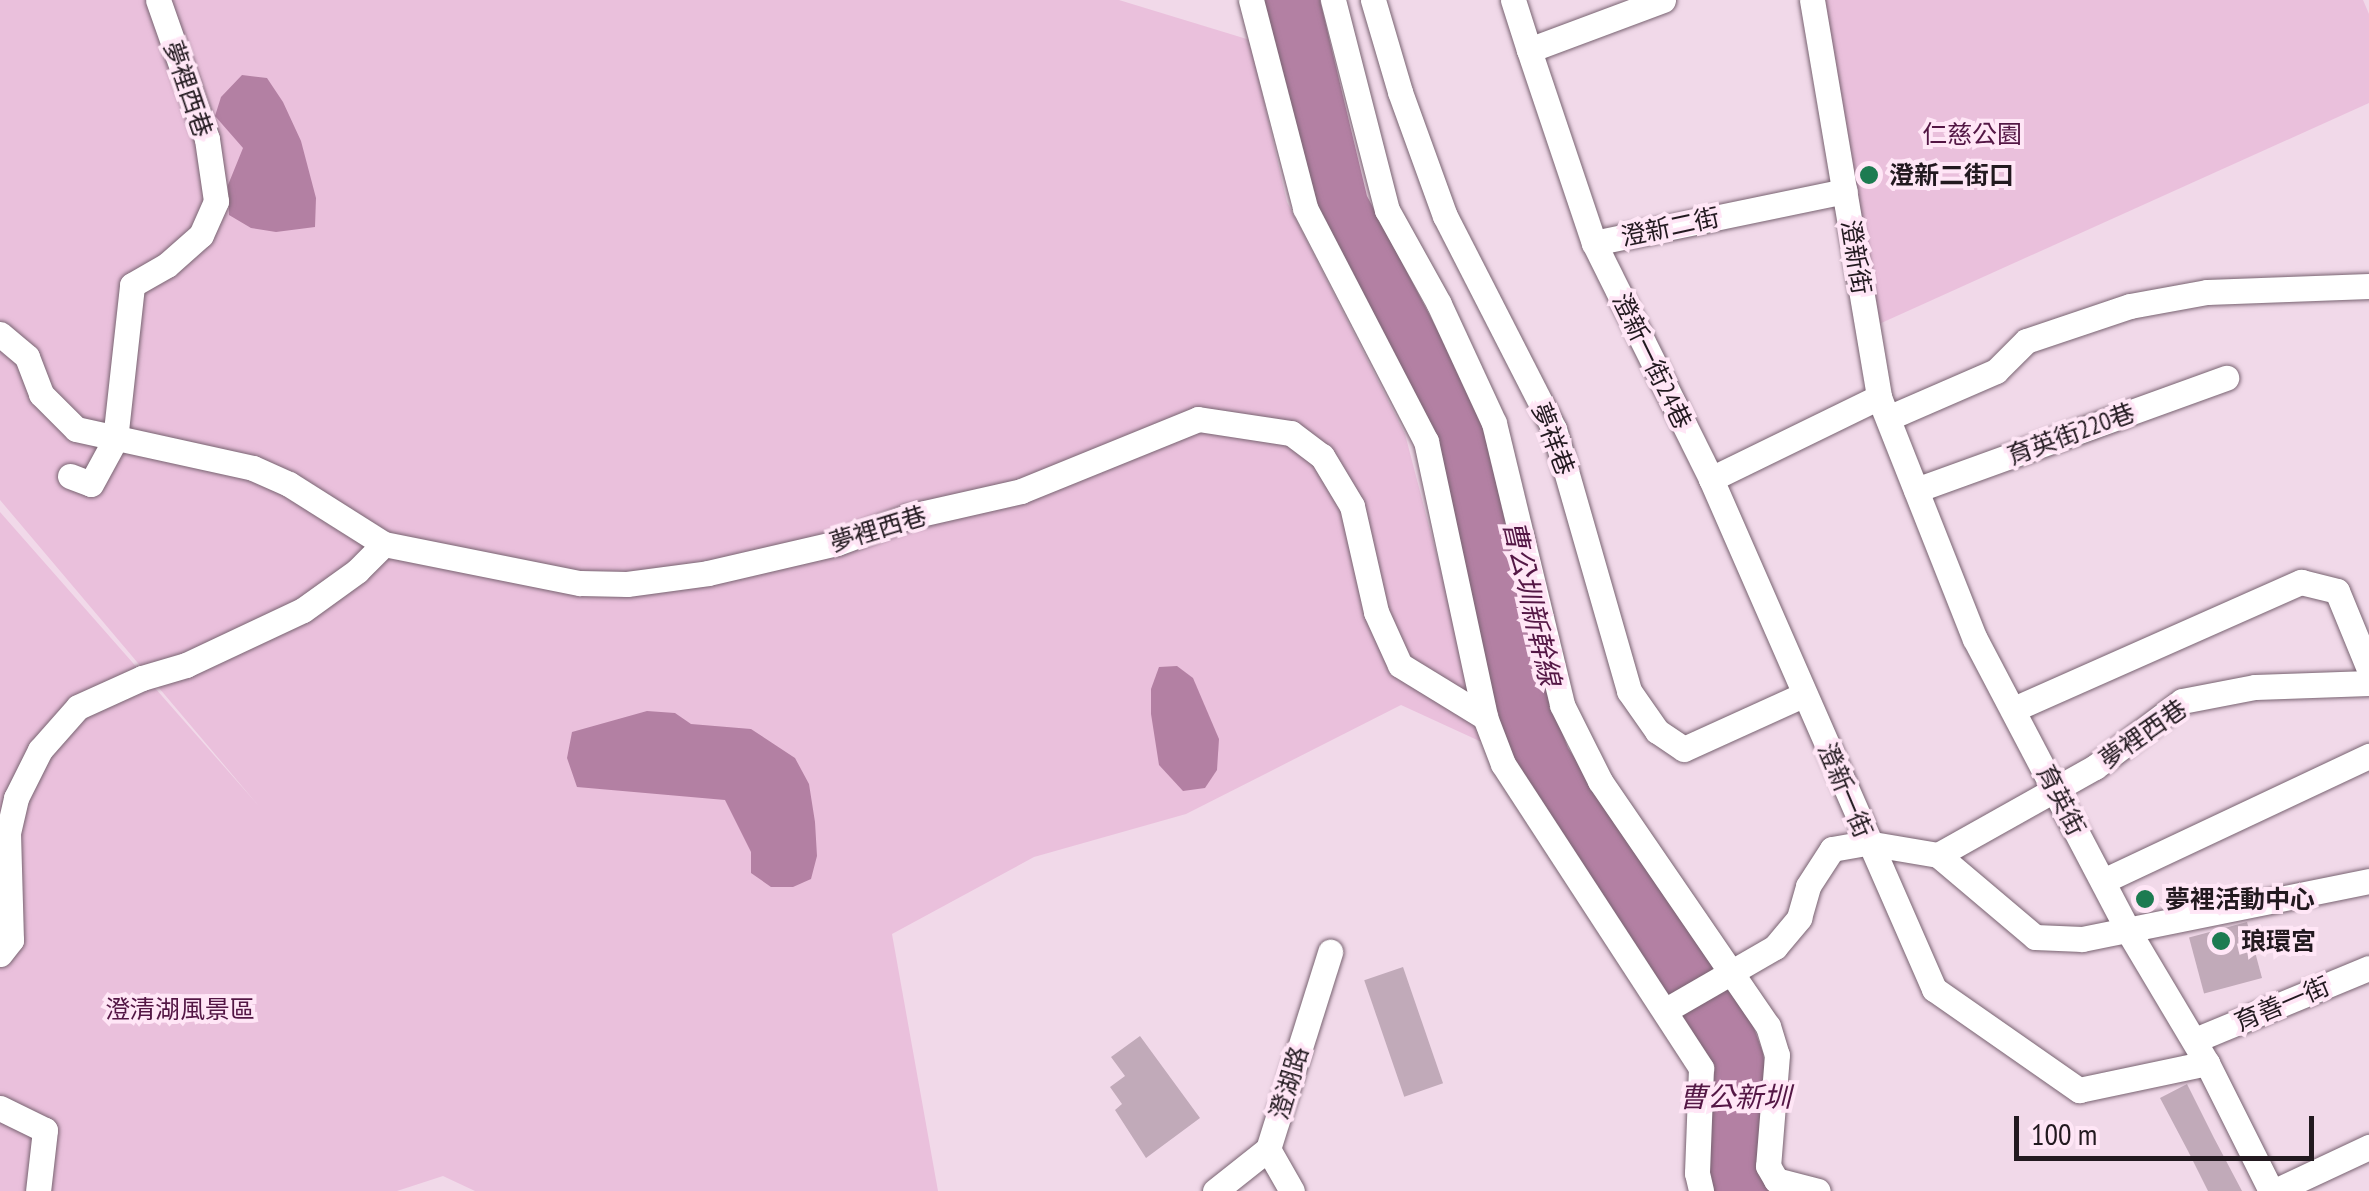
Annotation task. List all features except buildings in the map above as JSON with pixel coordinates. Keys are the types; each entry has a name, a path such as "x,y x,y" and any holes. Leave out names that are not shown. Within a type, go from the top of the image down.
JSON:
{"street":[{"name":"夢裡西巷","path":"70,476 91,484 115,440 132,284 168,265 201,235 216,201 206,138 158,0"},
{"path":"1251,0 1305,208 1426,441 1485,717 1504,764 1701,1068 1696,1173 1701,1191"},
{"path":"1333,0 1386,210 1439,304 1494,423 1562,705 1600,781 1768,1026 1777,1055 1768,1166 1776,1180 1818,1191"},
{"name":"夢祥巷","path":"1374,0 1400,92 1444,216 1554,429 1630,691 1657,731 1684,748 1804,695"},
{"name":"澄新二街","path":"1512,0 1594,243 1845,191"},
{"path":"1529,50 1663,0"},
{"name":"澄新街","path":"1812,0 1883,407"},
{"name":"澄新一街24巷","path":"1594,243 1711,479"},
{"path":"1711,479 1883,407 1996,371 2026,341 2130,306 2207,292 2369,286"},
{"name":"夢裡西巷","path":"0,334 27,357 41,394 76,429 253,468 289,484 384,544 580,583 627,584 764,562 907,517 1021,491 1198,419 1254,424 1292,433 1322,456 1352,506 1376,612 1400,665 1485,717"},
{"name":"育英街220巷","path":"1916,490 2226,378"},
{"name":"育英街","path":"1883,407 1975,639 2128,929 2201,1052 2273,1191"},
{"name":"澄新一街","path":"1711,479 1867,844 1934,989 2079,1090 2201,1052"},
{"path":"0,954 11,940 8,834 16,798 40,750 78,707 142,678 186,666 303,610 356,572 384,544"},
{"path":"2014,709 2300,582 2337,591 2369,668"},
{"name":"夢裡西巷","path":"1938,855 2095,767 2182,701 2255,687 2369,684"},
{"path":"2103,881 2369,756"},
{"path":"1666,1010 1775,948 1799,918 1808,886 1832,849 1867,844 1938,855 2035,937 2082,939 2369,882"},
{"name":"澄湖路","path":"1215,1191 1268,1149 1330,952"},
{"name":"育善一街","path":"2201,1052 2369,968"},
{"path":"0,1108 44,1130 38,1191"},
{"path":"2273,1191 2369,1147"},
{"path":"1268,1149 1292,1191"}],"green space":[{"name":"澄清湖風景區","path":"0,0 1119,0 1250,40 1287,202 1405,434 1486,744 1401,705 1186,814 1034,857 892,934 938,1191 475,1191 443,1176 397,1191 0,1191 0,512 258,805 0,500"},
{"name":"仁慈公園","path":"1811,0 2363,0 2369,14 2369,103 1868,329"}],"water":[{"name":"曹公新圳","path":"1255,0 1320,0 1367,196 1480,411 1554,711 1568,748 1750,1017 1763,1053 1781,1191 1706,1191 1702,1062 1510,767 1490,711 1437,456 1309,208"},
{"path":"242,75 267,78 283,102 301,141 316,198 315,227 276,232 251,228 229,215 228,185 243,148 215,116 221,97"},
{"path":"1177,666 1193,678 1219,739 1217,770 1205,788 1183,791 1159,765 1151,689 1159,667"},
{"path":"647,711 675,713 691,724 751,729 795,758 809,784 815,822 817,856 811,879 793,887 771,887 751,873 751,852 725,800 577,787 567,758 572,732"}],"place":[{"name":"澄新二街口","path":"1869,175"},
{"name":"夢裡活動中心","path":"2145,899"},
{"name":"琅環宮","path":"2221,941"}],"water label":[{"name":"曹公圳新幹線","path":"1532,603"}]}
